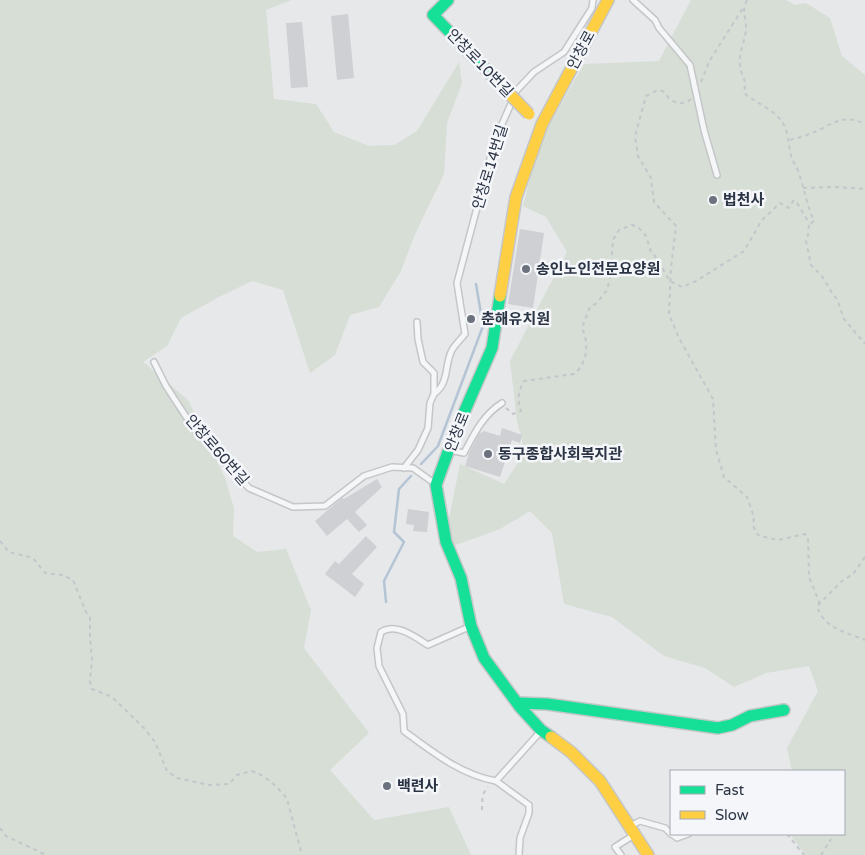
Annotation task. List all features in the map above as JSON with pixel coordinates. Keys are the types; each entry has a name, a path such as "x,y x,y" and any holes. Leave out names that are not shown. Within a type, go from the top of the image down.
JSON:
{"street":[{"name":"안창로10번길","path":"448,0 434,16 529,114 542,124"},
{"name":"안창로","path":"436,485 492,348 516,197 542,124 608,0"},
{"path":"436,485 446,542 461,578 471,626 484,658 541,730 571,752 600,782 648,855"},
{"path":"518,703 547,704 718,728 732,725 750,716 784,710"}],"lane":[{"name":"안창로14번길","path":"434,394 439,390 447,376 452,351 465,334 457,283 495,140 517,90 534,72 564,52 592,8 594,0"},
{"path":"633,0 655,20 659,28 690,65 704,130 718,175"},
{"path":"404,468 418,450 428,428 430,404 434,394 434,373 423,362 416,322"},
{"name":"안창로60번길","path":"154,362 166,386 194,429 249,488 293,507 325,506 364,476 392,466 413,468 436,485"},
{"path":"449,450 464,453 475,430 493,409 502,403"},
{"path":"471,626 428,645 406,632 386,629 381,632 377,648 380,666 403,714 404,730 455,766 481,778 496,781 529,805 529,813 520,838 518,855"},
{"path":"496,781 541,730"},
{"path":"621,855 615,847 640,821 665,828 670,833"},
{"path":"672,835 676,838 685,835"}],"path":[{"path":"747,0 710,60 696,93 684,104 668,99 663,91 656,91 646,96 635,136 638,156 651,178 654,202 676,226 670,281 670,318 712,399 716,450 724,477 747,497 754,517 756,533 760,536 778,540 805,534 808,538 808,576 820,604"},
{"path":"743,8 746,27 740,67 746,82 744,93 780,120 790,140 792,158 799,175 806,204 814,221 809,223"},
{"path":"790,140 809,135 838,120 853,120 865,124"},
{"path":"802,188 834,187 865,189"},
{"path":"502,403 513,414 521,411 518,400 524,381 574,374 580,369 584,360 586,337 582,328 590,307 597,303 607,290 610,278 613,240 619,230 632,226 638,227 646,236 651,252 670,281 682,287 688,286 744,252 762,220 780,203 789,208 792,201 796,201 809,223 806,241 812,265 822,276 837,299 844,318 865,344"},
{"path":"0,540 9,552 33,558 45,573 62,575 73,580 86,612 90,617 92,660 90,681 92,689 112,697 144,728 155,742 167,771 184,781 209,785 229,784 238,775 251,772 268,780 287,799 302,855"},
{"path":"865,557 853,574 842,581 817,606 820,616 832,628 865,640"},
{"path":"482,810 485,789 496,781"},
{"path":"0,828 6,836 46,855"},
{"path":"788,835 804,855"},
{"path":"821,855 831,839"}],"shaded area":[{"path":"0,0 291,0 266,10 274,99 316,104 334,132 369,146 394,145 417,131 459,62 462,83 447,123 444,174 415,234 401,271 379,307 350,315 335,355 310,373 283,290 252,281 181,318 167,346 143,362 188,400 225,478 234,508 233,536 257,552 286,549 311,610 304,648 369,733 330,770 374,820 449,807 471,855 0,855"},
{"path":"691,0 786,0 795,5 806,3 830,18 842,56 865,75 865,855 805,855 791,835 845,835 845,770 792,770 787,748 818,691 809,666 766,673 734,687 705,668 664,656 612,617 564,604 552,533 530,511 500,529 453,546 448,524 460,464 504,484 525,452 517,421 510,361 567,252 546,217 523,206 539,143 584,64 659,61"}],"building":[{"path":"348,14 354,78 337,80 331,16"},
{"path":"302,22 308,87 291,88 286,23"},
{"name":"송인노인전문요양원","path":"520,229 544,233 533,308 508,304"},
{"name":"동구종합사회복지관","path":"502,428 522,435 520,443 512,440 500,477 465,466 469,453 479,434 484,431 500,436"},
{"path":"377,479 382,487 355,512 367,525 359,532 347,519 327,536 315,521 342,498 344,499"},
{"path":"408,509 429,512 427,532 413,531 414,525 406,524"},
{"path":"366,536 377,547 352,574 364,584 355,597 325,574 335,561 339,564"}],"waterway":[{"path":"421,464 438,446 483,326 476,284"},
{"path":"386,602 384,581 404,542 394,532 399,489 411,476"}],"traffic: fast":[{"path":"448,0 433,15 497,81"},
{"path":"500,296 492,348 453,438 436,485 446,542 461,578 471,626 484,658 520,707 541,730 551,737"},
{"path":"518,703 547,704 718,728 732,725 750,716 784,710"}],"traffic: slow":[{"path":"500,296 516,197 542,124 608,0"},
{"path":"497,81 529,114"},
{"path":"551,737 571,752 600,781 648,855"}],"place":[{"name":"법천사","path":"713,200"},
{"name":"송인노인전문요양원","path":"526,269"},
{"name":"춘해유치원","path":"471,319"},
{"name":"동구종합사회복지관","path":"488,454"},
{"name":"백련사","path":"387,786"}]}
